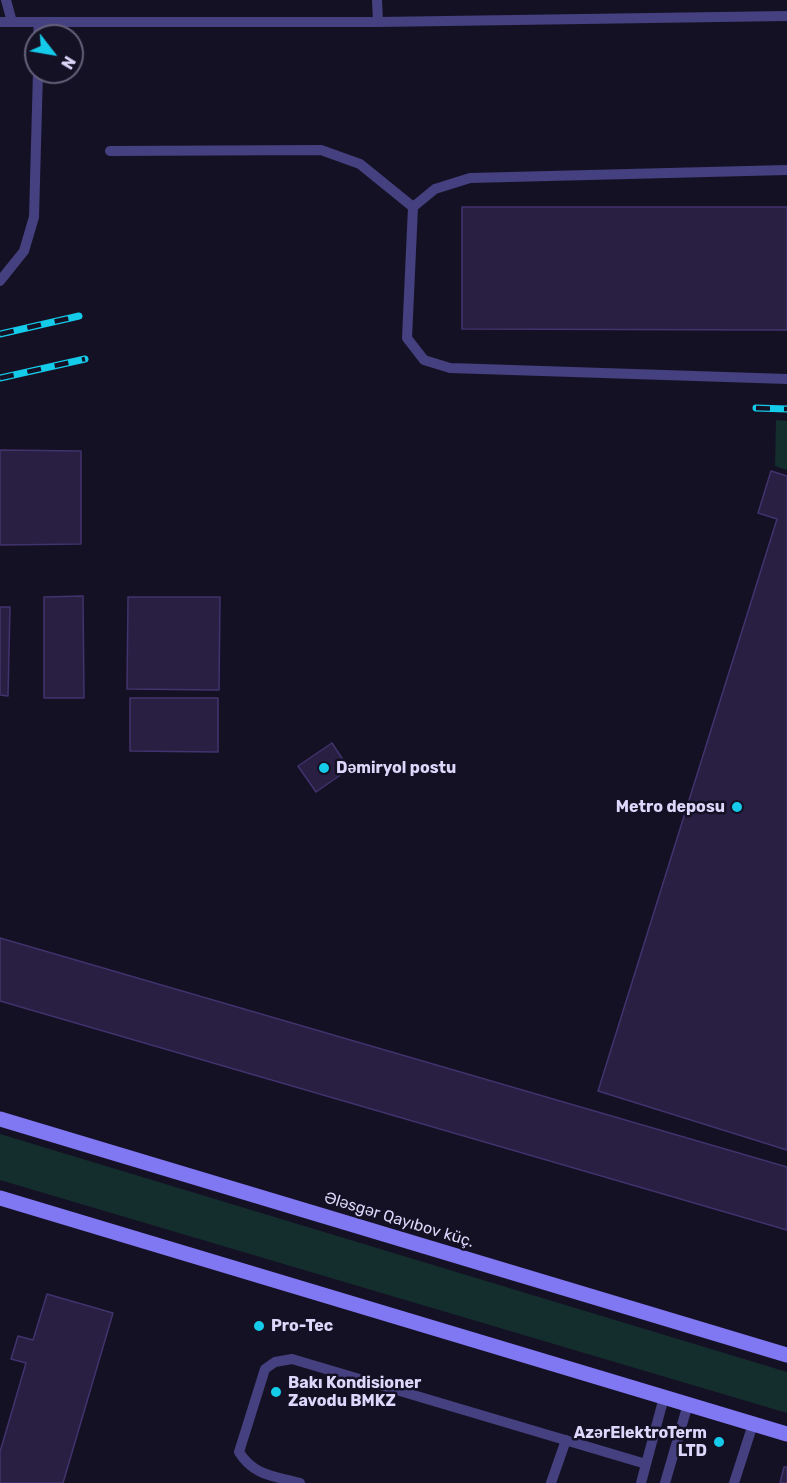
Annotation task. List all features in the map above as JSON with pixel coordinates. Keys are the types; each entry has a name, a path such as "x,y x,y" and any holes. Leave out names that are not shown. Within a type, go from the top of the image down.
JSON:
{"main road":[{"name":"Ələsgər Qayıbov küç.","path":"0,1119 787,1355"},
{"path":"0,1198 787,1434"}],"lane":[{"path":"6,0 12,22"},
{"path":"377,0 378,22"},
{"path":"0,22 378,22 787,16"},
{"path":"0,281 24,251 34,217 38,84"},
{"path":"110,151 321,150 360,164 412,207"},
{"path":"787,171 470,178 435,189 412,207 407,338 424,360 450,368 787,379"},
{"path":"300,1483 259,1472 247,1464 239,1452 265,1369 275,1362 292,1359 646,1464"},
{"path":"641,1483 664,1397"},
{"path":"665,1483 688,1404"},
{"path":"734,1483 753,1424"},
{"path":"551,1483 566,1440"}],"green space":[{"path":"776,420 787,421 787,470 775,466"},
{"path":"0,1134 787,1372 787,1413 0,1180"}],"building":[{"path":"462,207 787,207 787,330 462,329"},
{"path":"0,450 81,451 81,544 0,545"},
{"name":"Metro deposu","path":"771,471 787,476 787,1150 598,1091 777,519 758,513"},
{"path":"83,596 84,698 44,698 44,597"},
{"path":"128,597 220,597 219,690 127,689"},
{"path":"0,607 10,607 8,696 0,695"},
{"path":"130,698 218,698 218,752 130,751"},
{"name":"Dəmiryol postu","path":"332,743 349,769 316,792 298,766"},
{"path":"0,938 787,1167 787,1230 0,1001"},
{"path":"47,1294 113,1313 63,1483 0,1483 0,1452 26,1363 11,1359 18,1336 33,1340"},
{"path":"784,1467 787,1467 787,1483 780,1483"}],"railway":[{"path":"0,334 79,316"},
{"path":"0,378 85,359"},
{"path":"756,408 787,409"}],"place":[{"name":"Dəmiryol postu","path":"324,768"},
{"name":"Metro deposu","path":"737,807"},
{"name":"Pro-Tec","path":"259,1326"},
{"name":"Bakı Kondisioner Zavodu BMKZ","path":"276,1392"},
{"name":"AzərElektroTerm LTD","path":"719,1442"}]}
